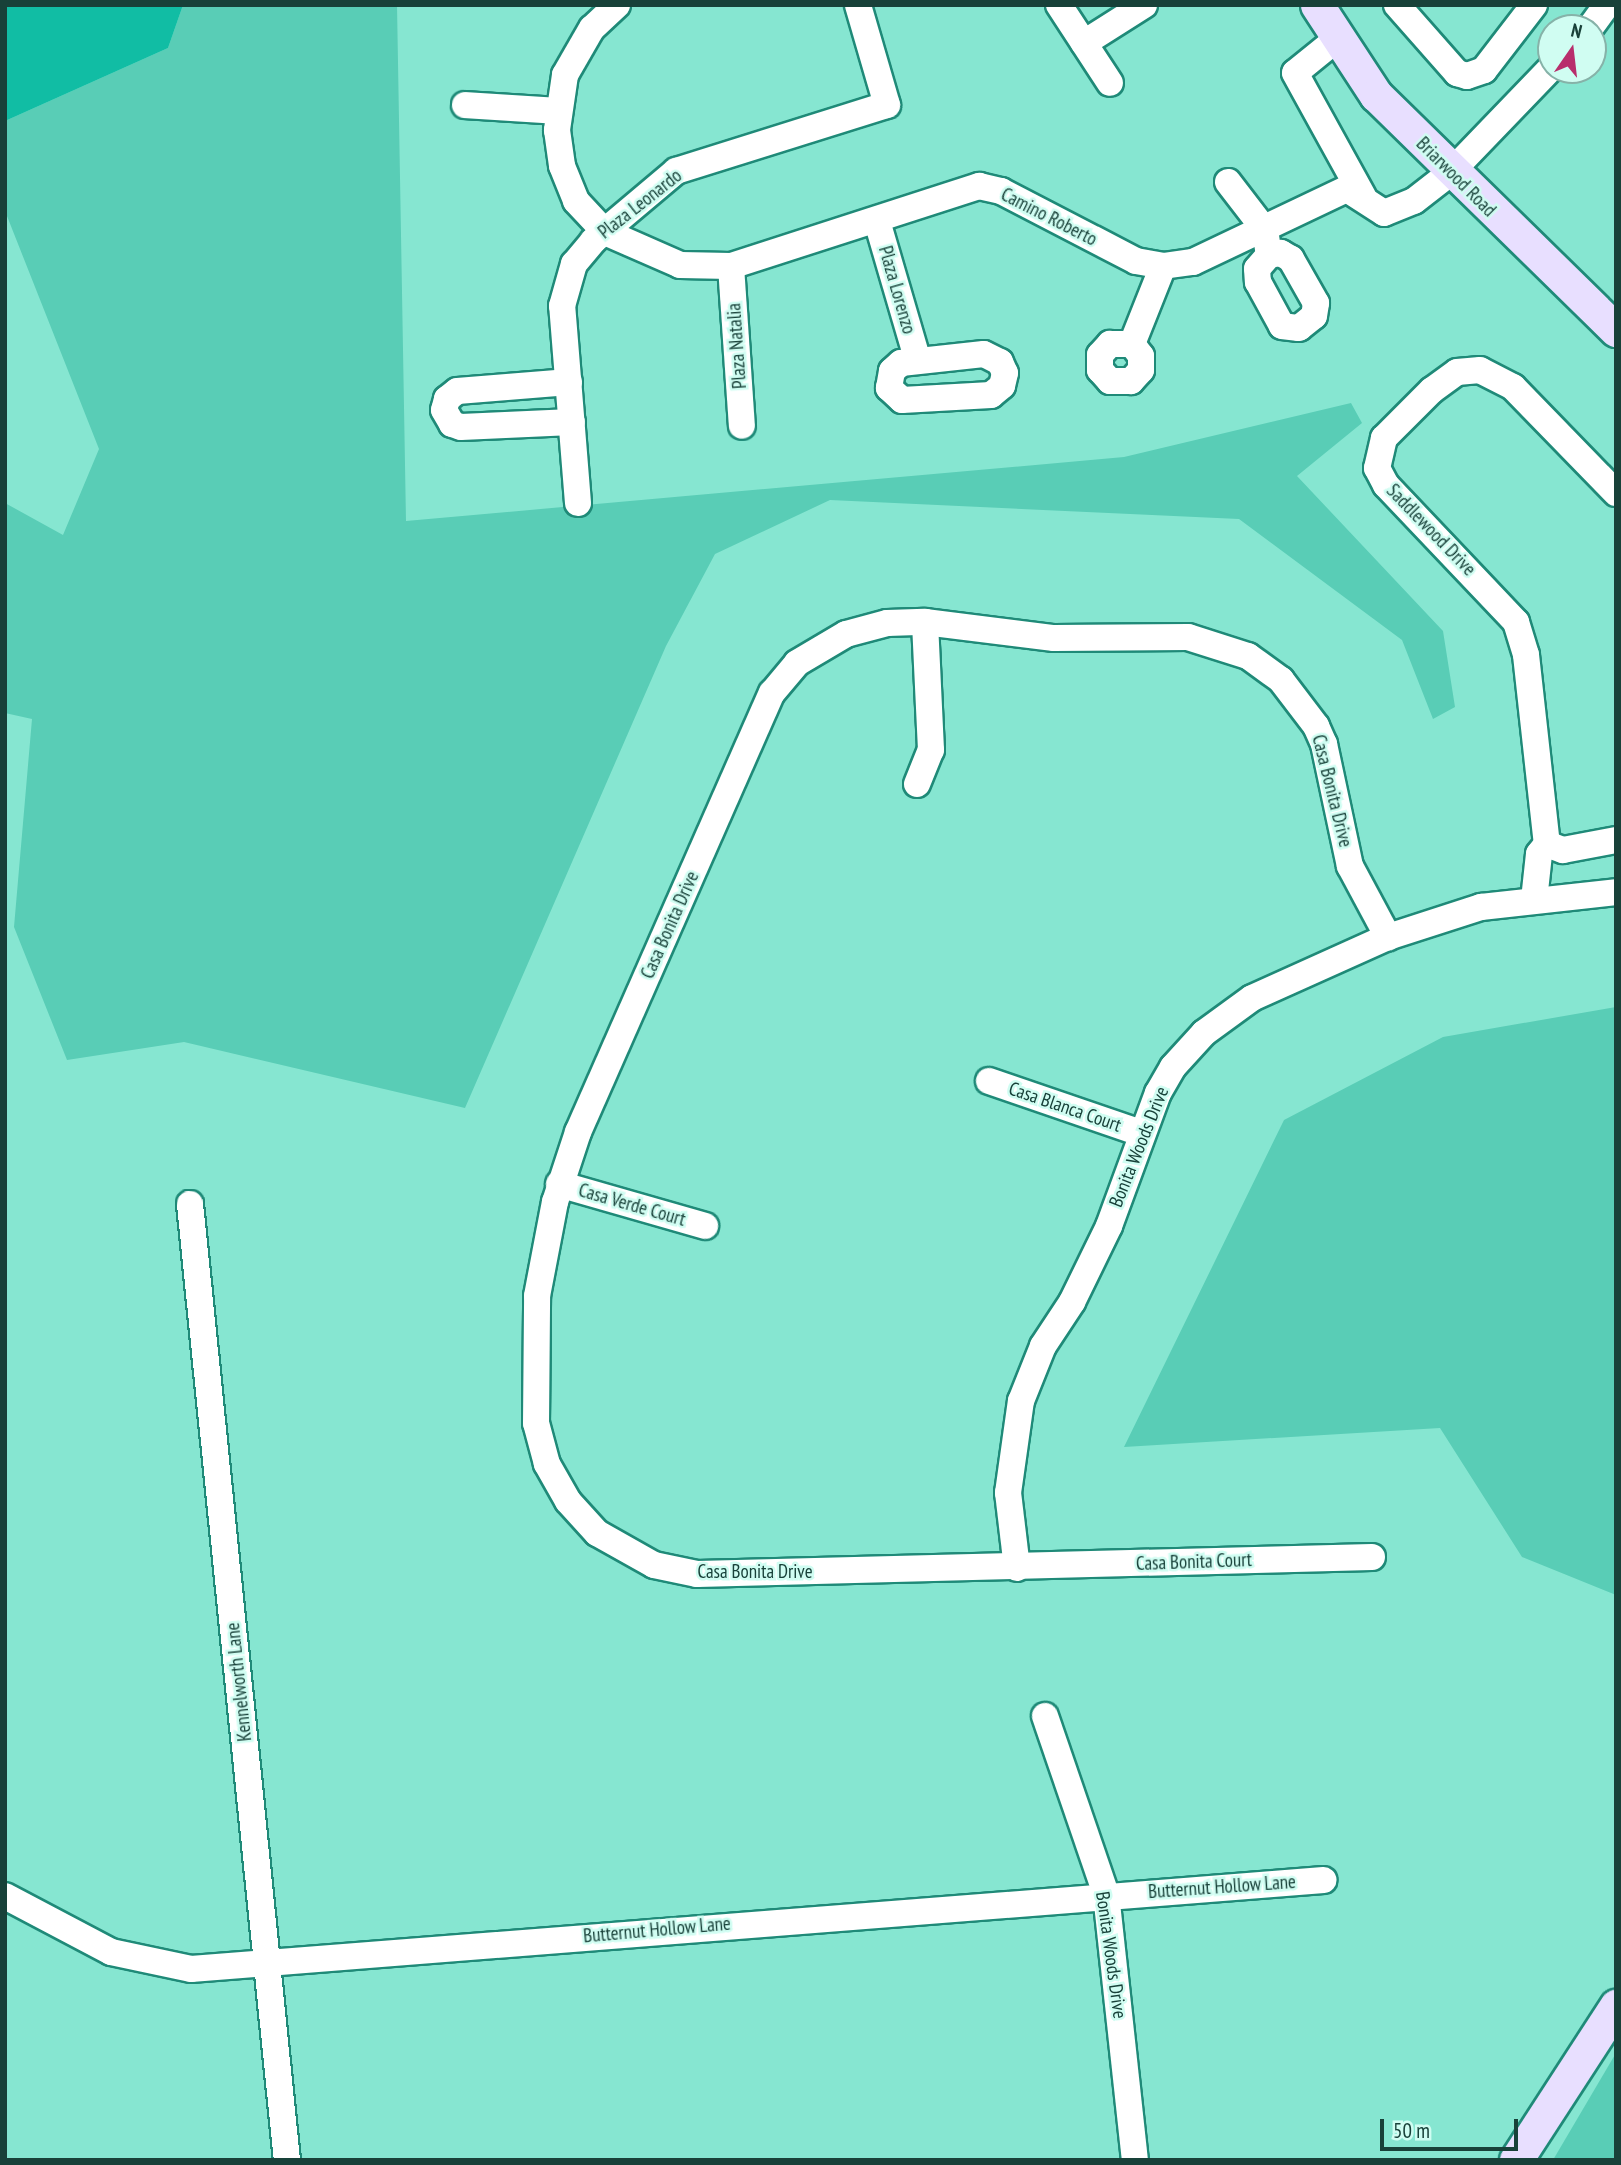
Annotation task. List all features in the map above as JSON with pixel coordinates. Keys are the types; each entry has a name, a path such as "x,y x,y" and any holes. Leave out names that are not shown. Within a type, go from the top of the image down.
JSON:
{"main road":[{"name":"Briarwood Road","path":"1317,5 1376,95 1450,173 1616,330"},
{"path":"1516,2160 1616,2006"}],"street":[{"path":"605,232 576,201 568,184 559,148 558,111 565,75 581,43 617,5"},
{"name":"Plaza Leonardo","path":"578,503 564,292 582,251 676,171 887,105 858,5"},
{"path":"1059,5 1110,83"},
{"path":"1084,43 1144,5"},
{"path":"1397,5 1457,74 1466,76 1484,69 1534,5"},
{"path":"1338,38 1295,73 1363,196"},
{"path":"1450,173 1537,83"},
{"path":"465,105 558,111"},
{"name":"Camino Roberto","path":"605,232 680,265 731,266 979,186 1001,191 1136,261 1163,266 1193,262 1267,242 1314,206 1320,198 1346,189 1363,196 1366,202 1384,213 1414,201 1450,173"},
{"path":"1228,182 1267,242"},
{"name":"Plaza Lorenzo","path":"877,221 917,358"},
{"name":"Plaza Natalia","path":"731,266 742,426"},
{"path":"1132,344 1163,266"},
{"name":"Saddlewood Drive","path":"1547,844 1526,655 1516,622 1386,485 1377,468 1378,459 1384,438 1446,377 1480,370 1513,387 1616,493"},
{"path":"569,382 457,391 447,399 444,411 448,421 461,427 572,422"},
{"path":"917,784 931,750 925,622"},
{"name":"Casa Bonita Drive","path":"1017,1568 697,1574 634,1557 597,1533 556,1483 536,1423 537,1296 559,1185 772,693 797,663 832,640 869,626 925,622 1054,638 1188,637 1228,647 1266,668 1294,694 1316,726 1324,744 1350,866 1388,937"},
{"path":"1534,900 1539,853 1547,844 1563,850 1616,840"},
{"name":"Bonita Woods Drive","path":"1017,1568 1008,1493 1021,1401 1043,1346 1072,1302 1109,1226 1142,1133 1173,1067 1205,1033 1252,998 1388,937 1454,912 1534,900 1616,892"},
{"name":"Casa Blanca Court","path":"989,1081 1142,1133"},
{"name":"Casa Verde Court","path":"559,1185 705,1226"},
{"name":"Kennelworth Lane","path":"190,1204 286,2160"},
{"name":"Casa Bonita Court","path":"1017,1568 1371,1557"},
{"name":"Bonita Woods Drive","path":"1045,1716 1106,1894 1135,2160"},
{"name":"Butternut Hollow Lane","path":"5,1896 111,1952 191,1969 1106,1894 1324,1880"}],"green space":[{"path":"5,5 183,5 168,48 5,121"},
{"path":"183,5 397,5 406,521 1124,457 1351,403 1362,423 1297,476 1443,631 1455,707 1433,719 1402,640 1239,519 830,500 715,554 666,646 465,1108 184,1042 67,1060 14,927 32,719 5,713 5,503 63,535 99,449 5,211 5,121 168,48"},
{"path":"1616,1007 1616,1595 1522,1557 1440,1428 1124,1447 1284,1120 1443,1037"},
{"path":"1616,2053 1616,2160 1553,2160"}]}
